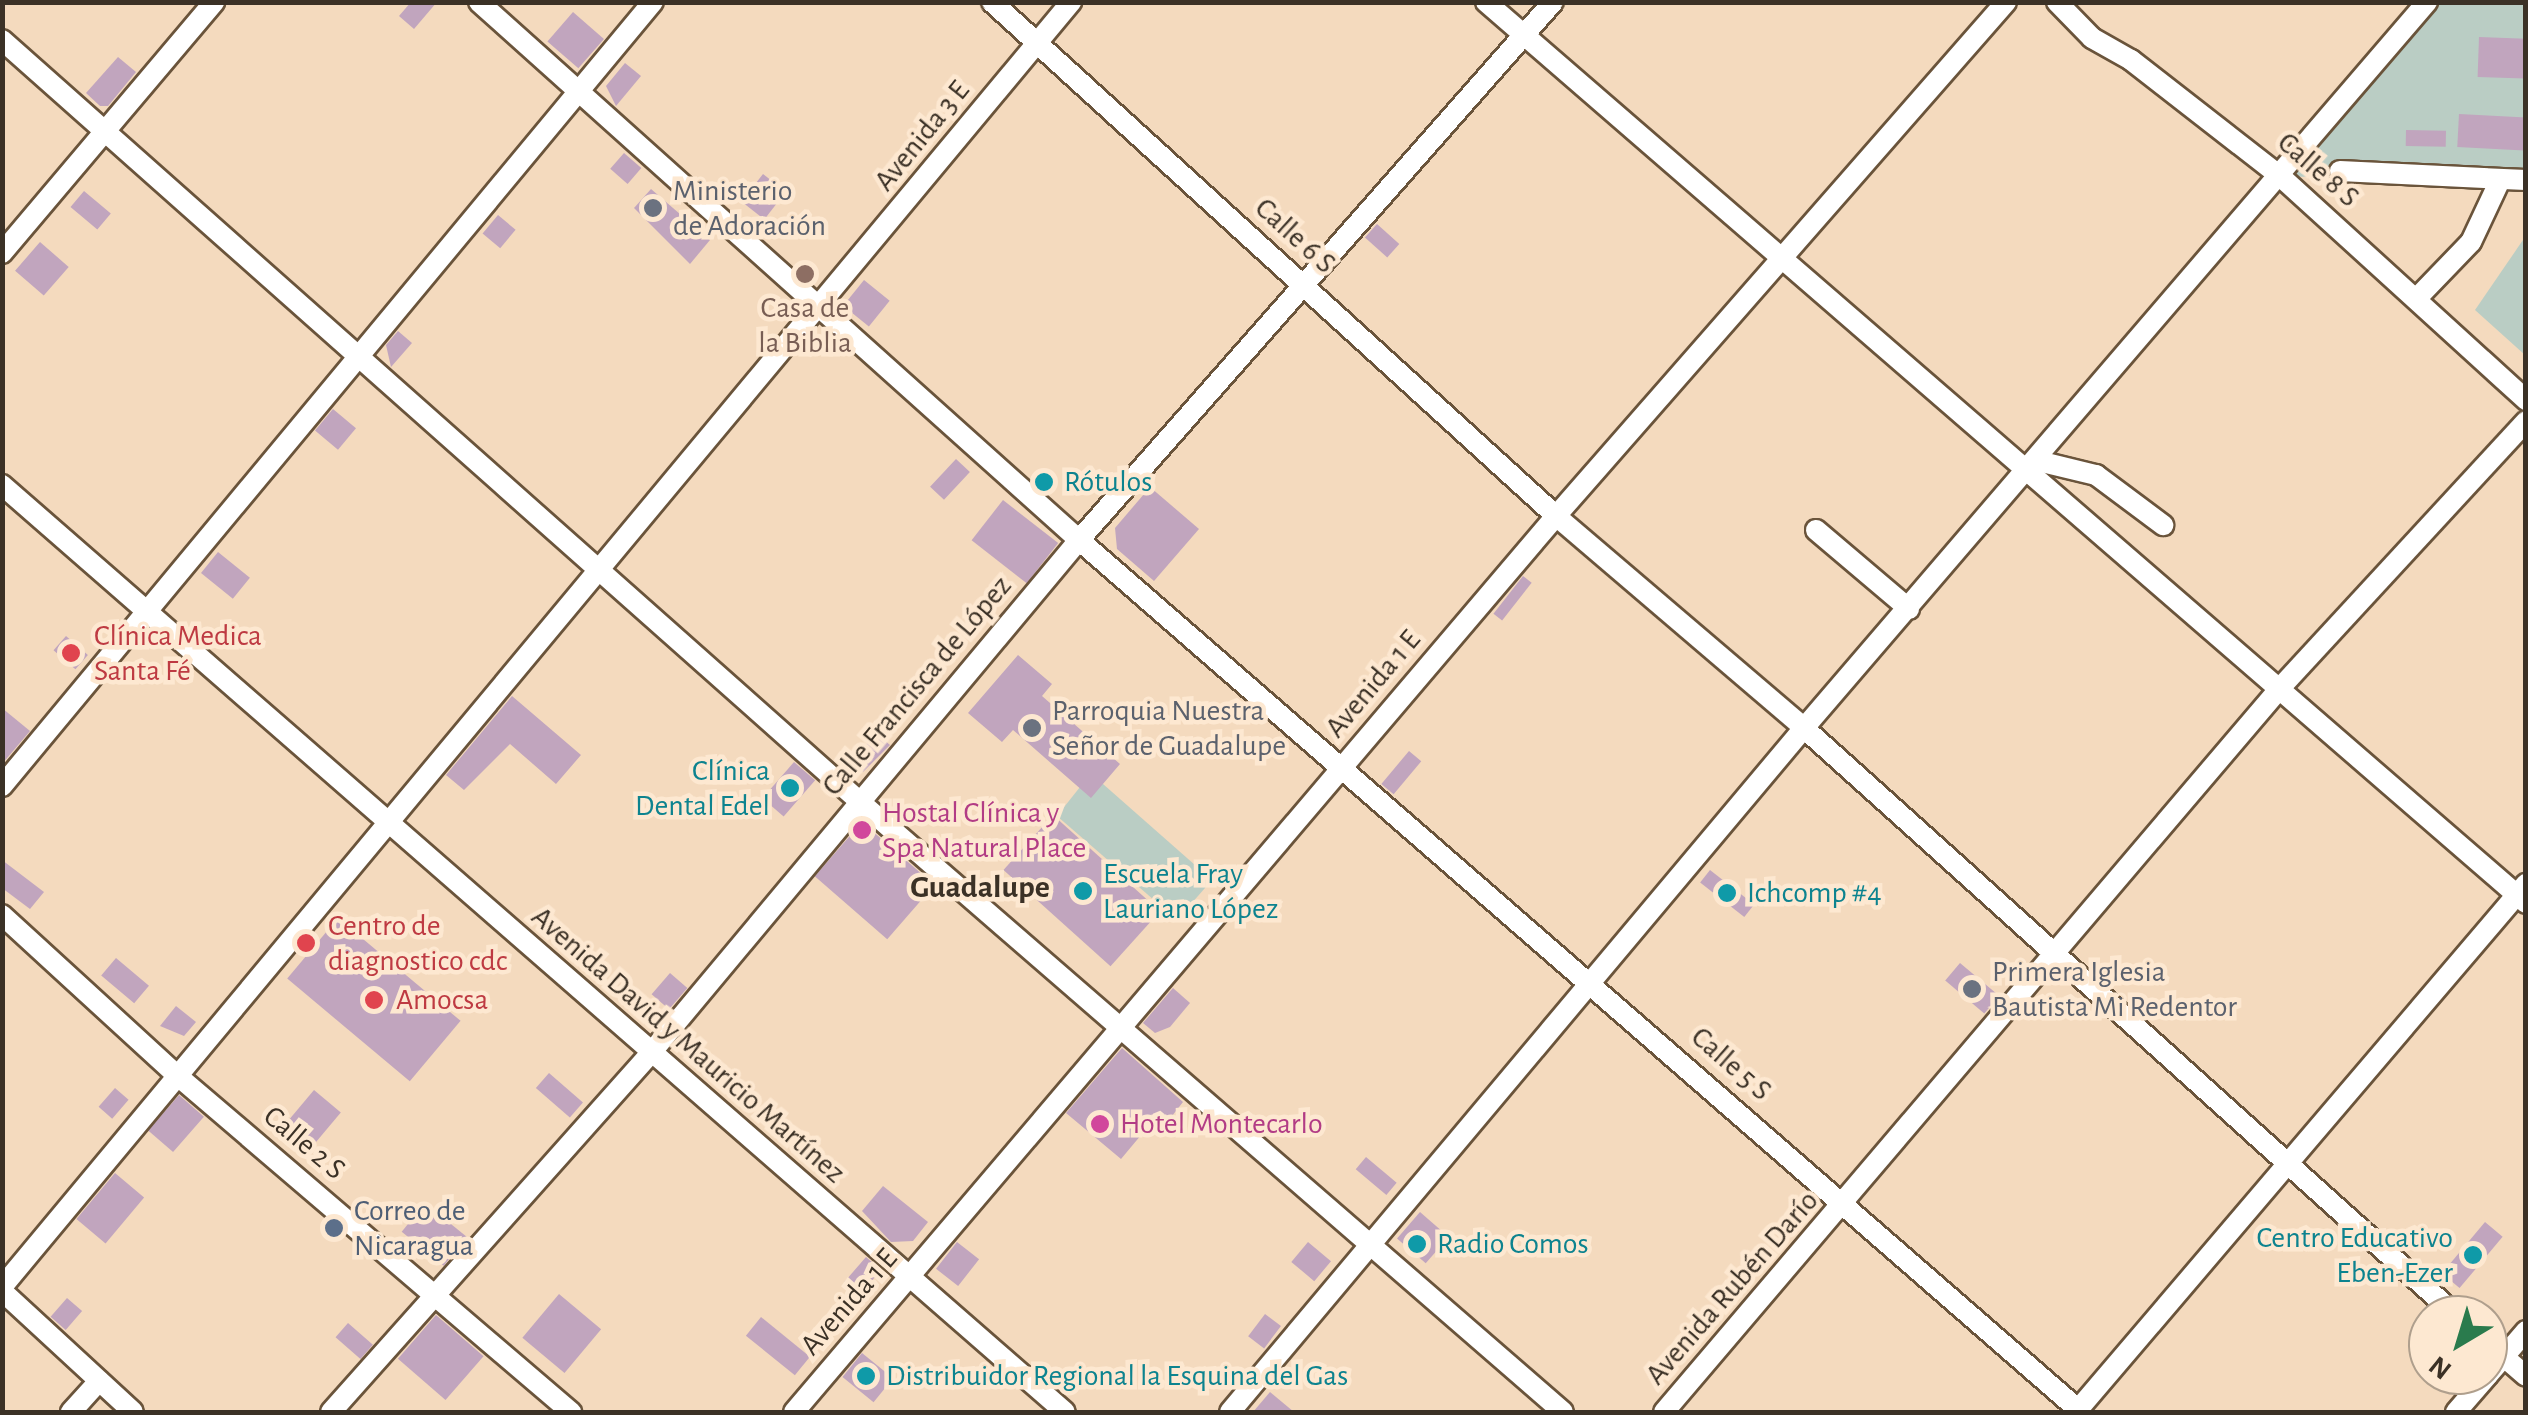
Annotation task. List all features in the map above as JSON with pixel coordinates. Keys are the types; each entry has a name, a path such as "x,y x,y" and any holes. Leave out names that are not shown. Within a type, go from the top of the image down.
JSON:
{"street":[{"path":"2,254 214,2"},
{"name":"Calle 5 S","path":"479,2 1079,540 1845,1202 2078,1412"},
{"path":"2,786 652,2"},
{"name":"Calle 6 S","path":"992,2 1556,516 1804,728 2053,958 2433,1295"},
{"name":"Avenida 3 E","path":"2,1289 393,824 1072,2"},
{"path":"1486,2 2522,894 2078,1412"},
{"name":"Calle Francisca de López","path":"331,1412 650,1054 1079,540 1553,2"},
{"name":"Avenida 1 E","path":"794,1412 1556,516 2006,2"},
{"name":"Calle 8 S","path":"2057,2 2092,38 2131,60 2280,176 2418,297 2526,400"},
{"path":"1230,1412 1594,986 1804,728 2032,469 2427,2"},
{"path":"2,40 859,801 1563,1412"},
{"path":"2340,171 2526,180"},
{"path":"2418,297 2471,242 2500,180"},
{"name":"Avenida Rubén Darío","path":"1664,1412 2280,688 2526,421"},
{"path":"2032,469 2096,475 2163,525"},
{"name":"Avenida David y Mauricio Martínez","path":"2,485 1065,1412"},
{"path":"1816,530 1909,609"},
{"name":"Calle 2 S","path":"2,915 179,1077 436,1292 570,1412"},
{"path":"2,1289 133,1412"},
{"path":"71,1412 99,1381"}],"green space":[{"path":"2427,3 2525,3 2525,183 2280,176"},
{"path":"2525,237 2526,355 2475,310"},
{"path":"1103,784 1212,880 1177,920 1057,816 1080,787"}],"building":[{"path":"411,2 437,2 414,29 399,16"},
{"path":"573,12 604,39 578,68 547,41"},
{"path":"2479,37 2526,39 2525,79 2478,77"},
{"path":"118,57 136,72 108,106 100,106 86,93"},
{"path":"625,63 641,76 616,106 606,86"},
{"path":"2459,114 2526,118 2524,150 2457,147"},
{"path":"2406,130 2446,131 2446,147 2406,146"},
{"path":"624,153 641,168 628,184 610,169"},
{"path":"763,174 786,192 764,219 741,202"},
{"path":"651,189 710,240 690,264 634,208"},
{"path":"84,191 111,213 97,230 71,207"},
{"path":"498,215 516,230 500,248 483,233"},
{"path":"1377,224 1399,244 1387,257 1365,237"},
{"path":"40,242 69,267 44,296 15,271"},
{"path":"864,280 890,301 869,326 843,306"},
{"path":"398,331 412,343 391,367 386,345"},
{"path":"333,409 356,428 338,450 315,430"},
{"path":"956,459 970,472 944,500 930,487"},
{"path":"1150,487 1199,529 1154,581 1117,549 1115,528"},
{"path":"1003,500 1058,543 1027,583 972,540"},
{"path":"218,552 250,578 233,599 201,573"},
{"path":"1523,576 1532,583 1502,621 1493,614"},
{"name":"Clínica Medica Santa Fé","path":"66,636 88,655 75,669 54,650"},
{"name":"Parroquia Nuestra Señor de Guadalupe","path":"1018,655 1052,684 1042,696 1120,764 1091,798 1013,730 1002,742 968,713"},
{"path":"512,696 581,755 556,784 510,744 464,790 446,775"},
{"path":"2,708 30,731 2,764"},
{"path":"876,733 890,745 863,772 851,762"},
{"path":"1409,751 1421,761 1394,794 1381,784"},
{"name":"Clínica Dental Edel","path":"794,762 815,780 784,817 763,798"},
{"name":"Escuela Fray Lauriano López","path":"1053,815 1160,911 1110,966 1003,870"},
{"path":"862,822 934,885 887,939 815,876"},
{"path":"2,860 44,892 30,909 2,888"},
{"name":"Ichcomp #4","path":"1710,870 1754,904 1744,917 1700,883"},
{"name":"Amocsa","path":"338,918 461,1021 410,1081 287,979"},
{"path":"116,958 149,986 134,1003 101,976"},
{"name":"Primera Iglesia Bautista Mi Redentor","path":"1960,963 1999,996 1984,1013 1945,981"},
{"path":"670,973 687,988 669,1009 652,994"},
{"path":"1173,988 1190,1003 1170,1027 1155,1033 1143,1023"},
{"path":"176,1006 196,1022 184,1036 160,1026"},
{"path":"1122,1048 1183,1102 1161,1130 1152,1122 1121,1159 1066,1113"},
{"path":"549,1073 583,1103 570,1118 536,1088"},
{"path":"115,1088 129,1100 112,1119 99,1107"},
{"path":"314,1090 341,1112 309,1151 282,1128"},
{"path":"179,1095 204,1117 173,1152 148,1130"},
{"path":"1366,1157 1397,1183 1386,1195 1356,1169"},
{"path":"115,1173 144,1197 106,1243 76,1219"},
{"path":"883,1186 928,1222 913,1241 891,1242 862,1211"},
{"path":"425,1203 467,1237 444,1266 402,1232"},
{"path":"1420,1212 1449,1237 1426,1263 1397,1238"},
{"name":"Centro Educativo Eben-Ezer","path":"2485,1222 2503,1237 2460,1288 2442,1273"},
{"path":"957,1242 979,1259 958,1286 936,1269"},
{"path":"1308,1242 1331,1261 1314,1281 1291,1262"},
{"path":"866,1257 881,1270 859,1295 844,1282"},
{"path":"559,1294 601,1329 564,1373 522,1338"},
{"path":"67,1298 82,1311 66,1330 51,1317"},
{"path":"1265,1314 1281,1326 1264,1348 1248,1336"},
{"path":"436,1315 484,1356 445,1400 398,1359"},
{"path":"761,1317 810,1357 795,1375 746,1336"},
{"path":"348,1323 373,1345 360,1359 336,1337"},
{"name":"Distribuidor Regional la Esquina del Gas","path":"862,1353 893,1378 874,1402 842,1377"},
{"path":"1270,1392 1294,1412 1253,1412"}],"place":[{"name":"Ministerio de Adoración","path":"653,208"},
{"name":"Casa de la Biblia","path":"805,274"},
{"name":"Rótulos","path":"1044,482"},
{"name":"Clínica Medica Santa Fé","path":"71,653"},
{"name":"Parroquia Nuestra Señor de Guadalupe","path":"1032,728"},
{"name":"Clínica Dental Edel","path":"790,788"},
{"name":"Hostal Clínica y Spa Natural Place","path":"862,830"},
{"name":"Escuela Fray Lauriano López","path":"1083,891"},
{"name":"Ichcomp #4","path":"1727,893"},
{"name":"Centro de diagnostico cdc","path":"306,943"},
{"name":"Primera Iglesia Bautista Mi Redentor","path":"1972,989"},
{"name":"Amocsa","path":"374,1000"},
{"name":"Hotel Montecarlo","path":"1100,1124"},
{"name":"Correo de Nicaragua","path":"334,1228"},
{"name":"Radio Comos","path":"1417,1244"},
{"name":"Centro Educativo Eben-Ezer","path":"2473,1255"},
{"name":"Distribuidor Regional la Esquina del Gas","path":"866,1376"}],"district":[{"name":"Guadalupe","path":"980,887"}]}
